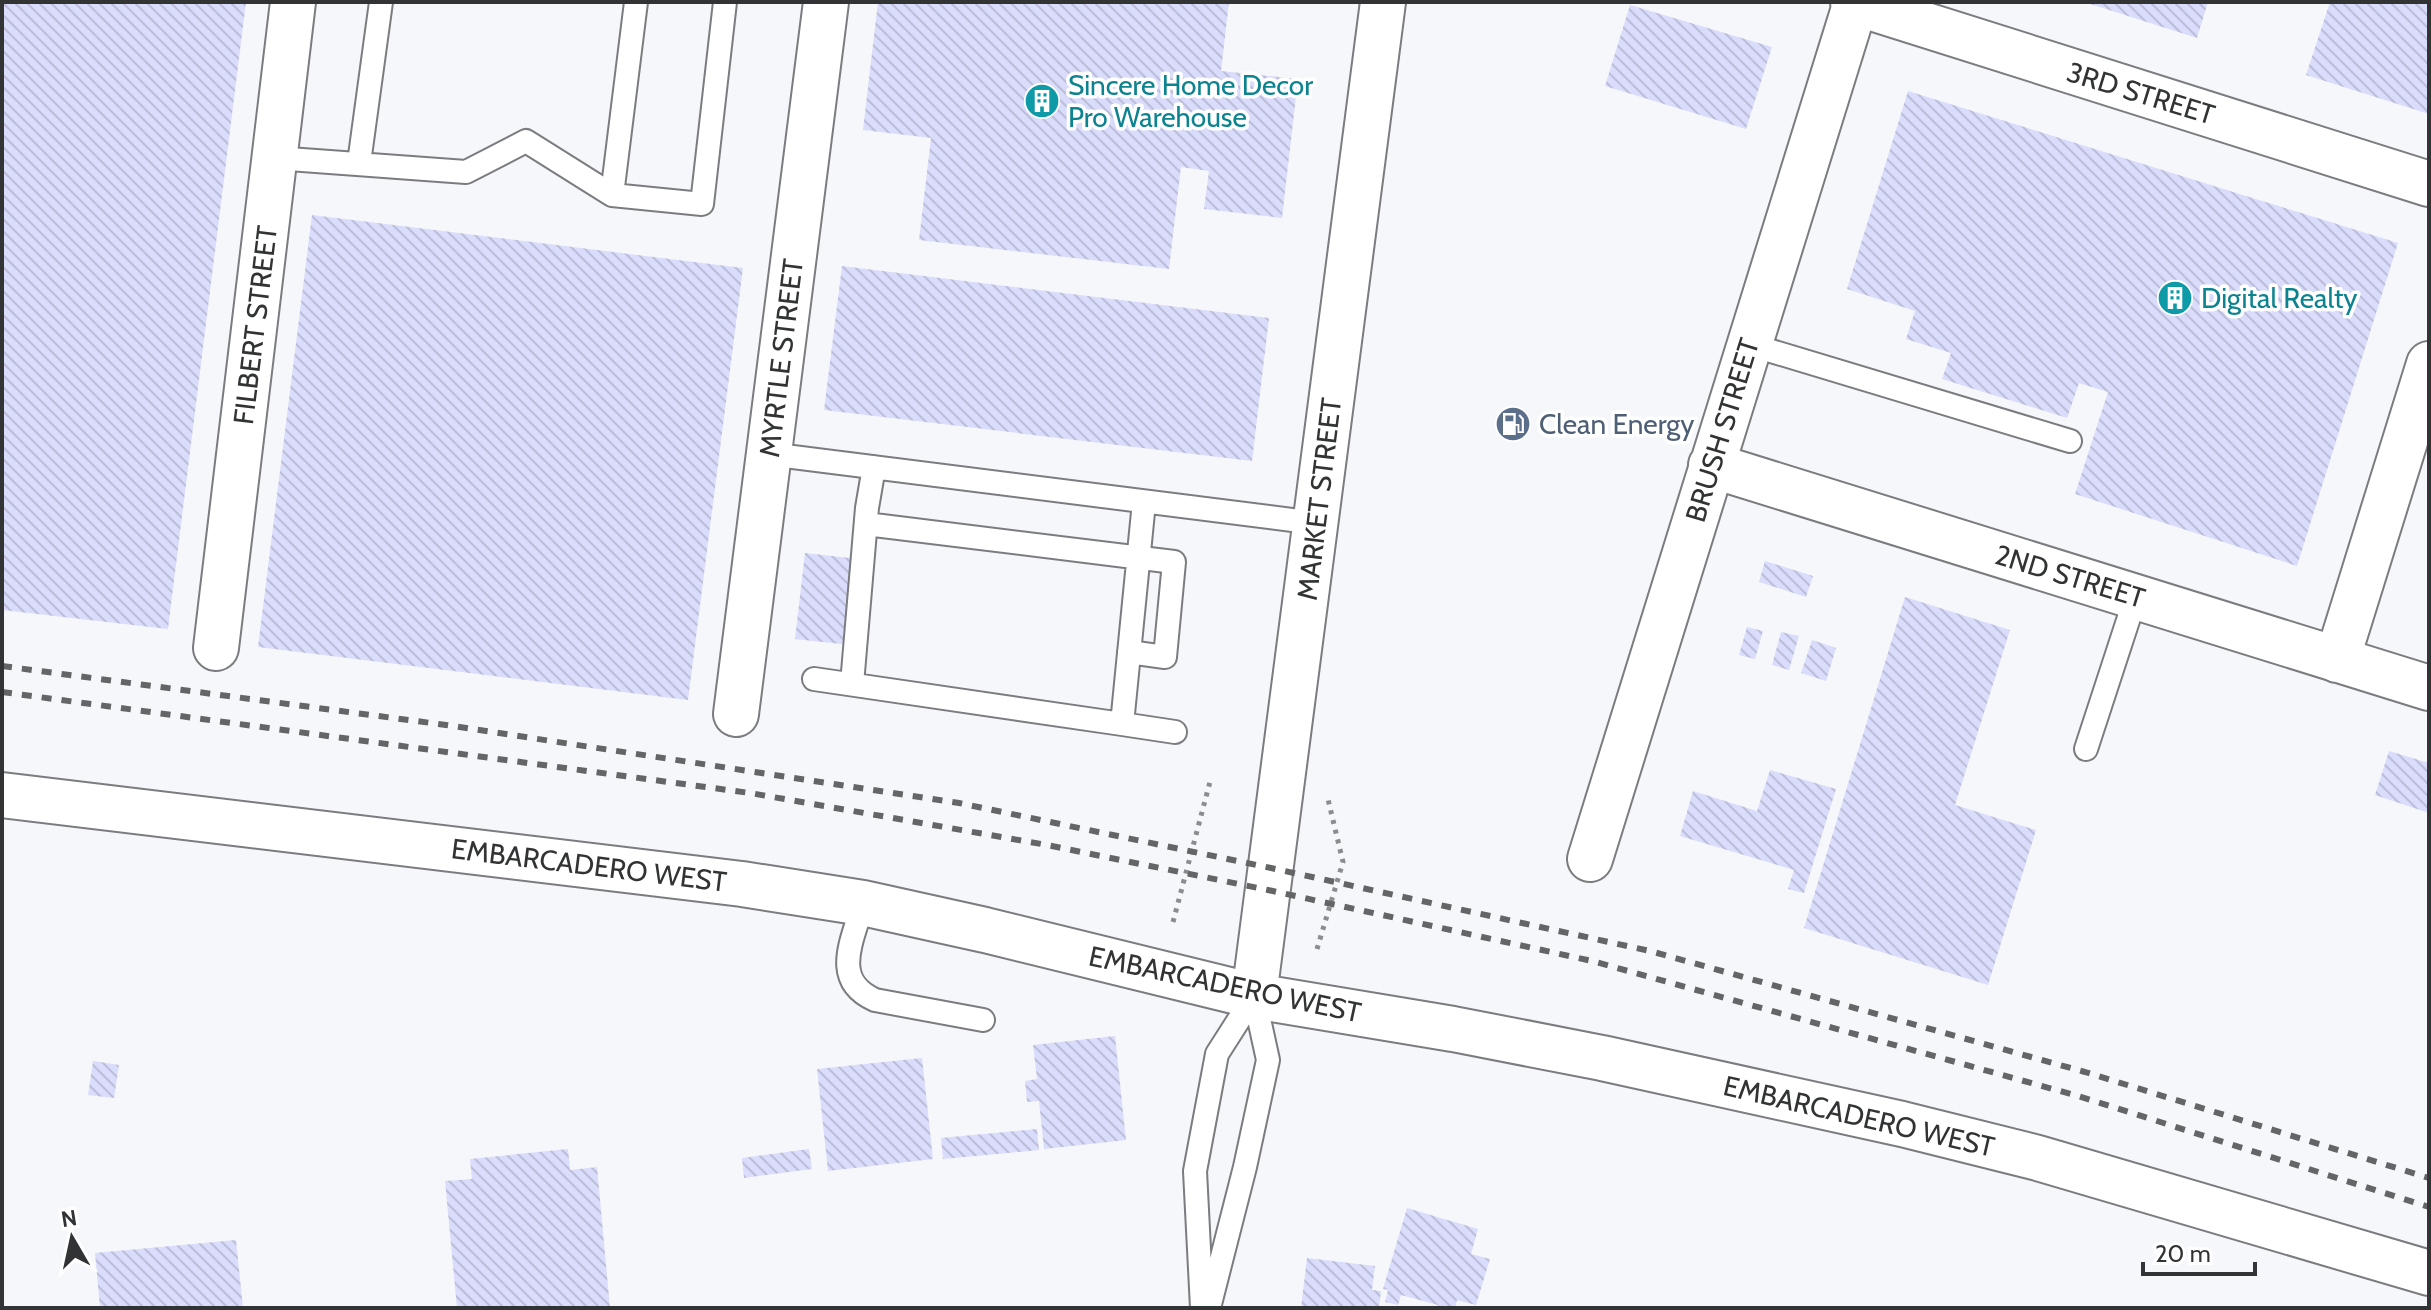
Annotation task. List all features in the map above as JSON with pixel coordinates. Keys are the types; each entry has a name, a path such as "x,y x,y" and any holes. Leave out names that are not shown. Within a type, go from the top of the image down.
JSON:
{"street":[{"name":"FILBERT STREET","path":"216,648 293,2"},
{"name":"MYRTLE STREET","path":"736,714 826,2"},
{"name":"MARKET STREET","path":"1254,996 1383,2"},
{"name":"3RD STREET","path":"1855,2 2429,184"},
{"name":"BRUSH STREET","path":"1590,859 1855,2"},
{"path":"2337,660 2429,364"},
{"name":"2ND STREET","path":"1711,465 2429,688"},
{"name":"EMBARCADERO WEST","path":"2,795 742,884 863,903 1254,996 1587,1055 1902,1124 2052,1162 2429,1273"}],"lane":[{"path":"359,163 381,2"},
{"path":"612,195 636,2"},
{"path":"275,158 466,172 526,141 612,195 702,204 725,2"},
{"path":"1748,344 2070,441"},
{"path":"769,454 1316,523"},
{"path":"852,684 874,467"},
{"path":"1122,724 1144,502"},
{"path":"866,524 1174,562 1165,657 1129,652"},
{"path":"2086,749 2136,596"},
{"path":"814,679 1175,732"},
{"path":"863,903 847,959 848,975 860,993 875,1000 983,1020"},
{"path":"1202,1308 1195,1171 1217,1054 1254,996"},
{"path":"1209,1308 1268,1060 1254,996"}],"path":[{"path":"1173,922 1211,778"},
{"path":"1317,949 1343,862 1327,795"}],"building":[{"path":"2,2 246,2 168,629 2,610"},
{"path":"878,2 1229,2 1221,71 1298,79 1282,218 1204,209 1209,171 1181,167 1169,269 919,240 931,138 863,130"},
{"path":"2084,2 2208,2 2197,38"},
{"path":"2330,2 2429,2 2429,114 2306,75"},
{"path":"1630,5 1772,47 1746,129 1605,86"},
{"name":"Digital Realty","path":"1908,91 2398,243 2297,566 2075,494 2108,392 2079,383 2067,418 1942,379 1951,353 1906,339 1915,311 1847,289"},
{"path":"312,215 743,268 688,700 258,647"},
{"path":"842,266 1269,318 1252,461 824,410"},
{"path":"805,553 859,559 850,645 795,639"},
{"path":"1765,561 1813,576 1806,597 1759,582"},
{"path":"1905,597 2010,630 1955,805 2036,830 1988,985 1804,928"},
{"path":"1747,627 1763,631 1755,659 1739,655"},
{"path":"1781,632 1799,636 1789,670 1772,665"},
{"path":"1812,640 1836,648 1826,681 1801,673"},
{"path":"2389,751 2429,763 2429,813 2375,795"},
{"path":"1770,770 1836,789 1804,893 1788,889 1794,870 1680,836 1693,791 1757,811"},
{"path":"1115,1036 1126,1140 1044,1149 1039,1101 1027,1102 1025,1081 1037,1079 1033,1045"},
{"path":"922,1058 933,1159 828,1171 817,1069"},
{"path":"93,1061 119,1065 114,1098 88,1095"},
{"path":"1037,1129 1039,1150 943,1159 941,1138"},
{"path":"568,1149 570,1170 597,1167 610,1308 457,1308 445,1181 472,1179 470,1159"},
{"path":"809,1149 812,1169 744,1178 742,1158"},
{"path":"1407,1208 1478,1229 1471,1254 1490,1259 1476,1305 1457,1300 1455,1308 1437,1308 1438,1305 1401,1295 1398,1305 1385,1302 1388,1290 1383,1289"},
{"path":"236,1240 243,1308 100,1308 95,1253"},
{"path":"1307,1258 1375,1266 1372,1290 1381,1291 1379,1308 1301,1308"}],"railway":[{"path":"2,666 446,725 959,803 1271,868 1650,951 2085,1072 2429,1178"},
{"path":"2,692 750,793 1047,845 1268,890 1592,961 2078,1096 2429,1207"}],"place":[{"name":"Sincere Home Decor Pro Warehouse","path":"1042,101"},
{"name":"Digital Realty","path":"2175,298"},
{"name":"Clean Energy","path":"1513,424"}]}
